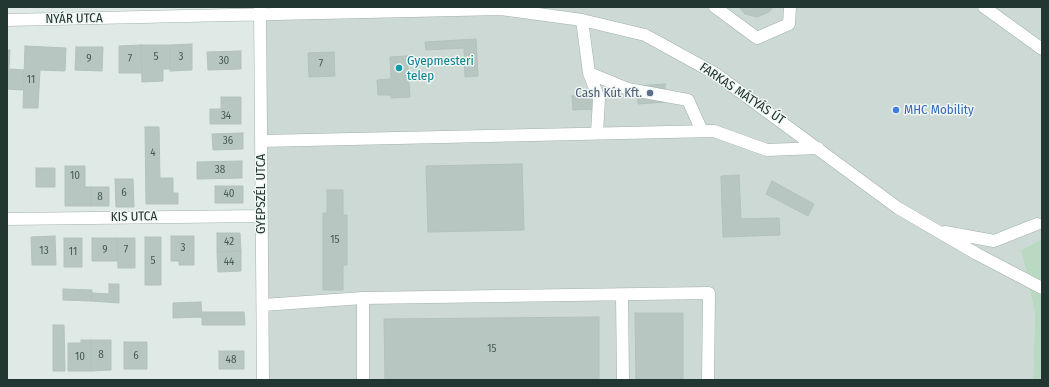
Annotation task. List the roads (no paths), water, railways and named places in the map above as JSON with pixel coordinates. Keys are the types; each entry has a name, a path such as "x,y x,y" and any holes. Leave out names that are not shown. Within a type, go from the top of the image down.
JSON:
{"street":[{"path":"715,7 756,38 789,24 790,7"},
{"path":"984,7 1042,49"},
{"name":"FARKAS MÁTYÁS ÚT","path":"260,11 501,9 582,20 645,35 716,74 898,208 977,254 1042,288"},
{"name":"NYÁR UTCA","path":"7,20 260,11"},
{"name":"GYEPSZÉL UTCA","path":"260,11 263,380"},
{"path":"582,20 589,73 599,99 598,133"},
{"path":"589,73 628,89 688,100 702,131"},
{"path":"261,141 714,131 766,150 818,148"},
{"name":"KIS UTCA","path":"7,219 261,216"},
{"path":"936,230 994,241 1037,224"},
{"path":"263,305 363,298 709,293 708,380"},
{"path":"622,295 623,380"},
{"path":"363,298 363,380"}],"place":[{"name":"Gyepmesteri telep","path":"399,68"},
{"name":"Cash Kút Kft.","path":"650,93"},
{"name":"MHC Mobility","path":"896,110"}]}
